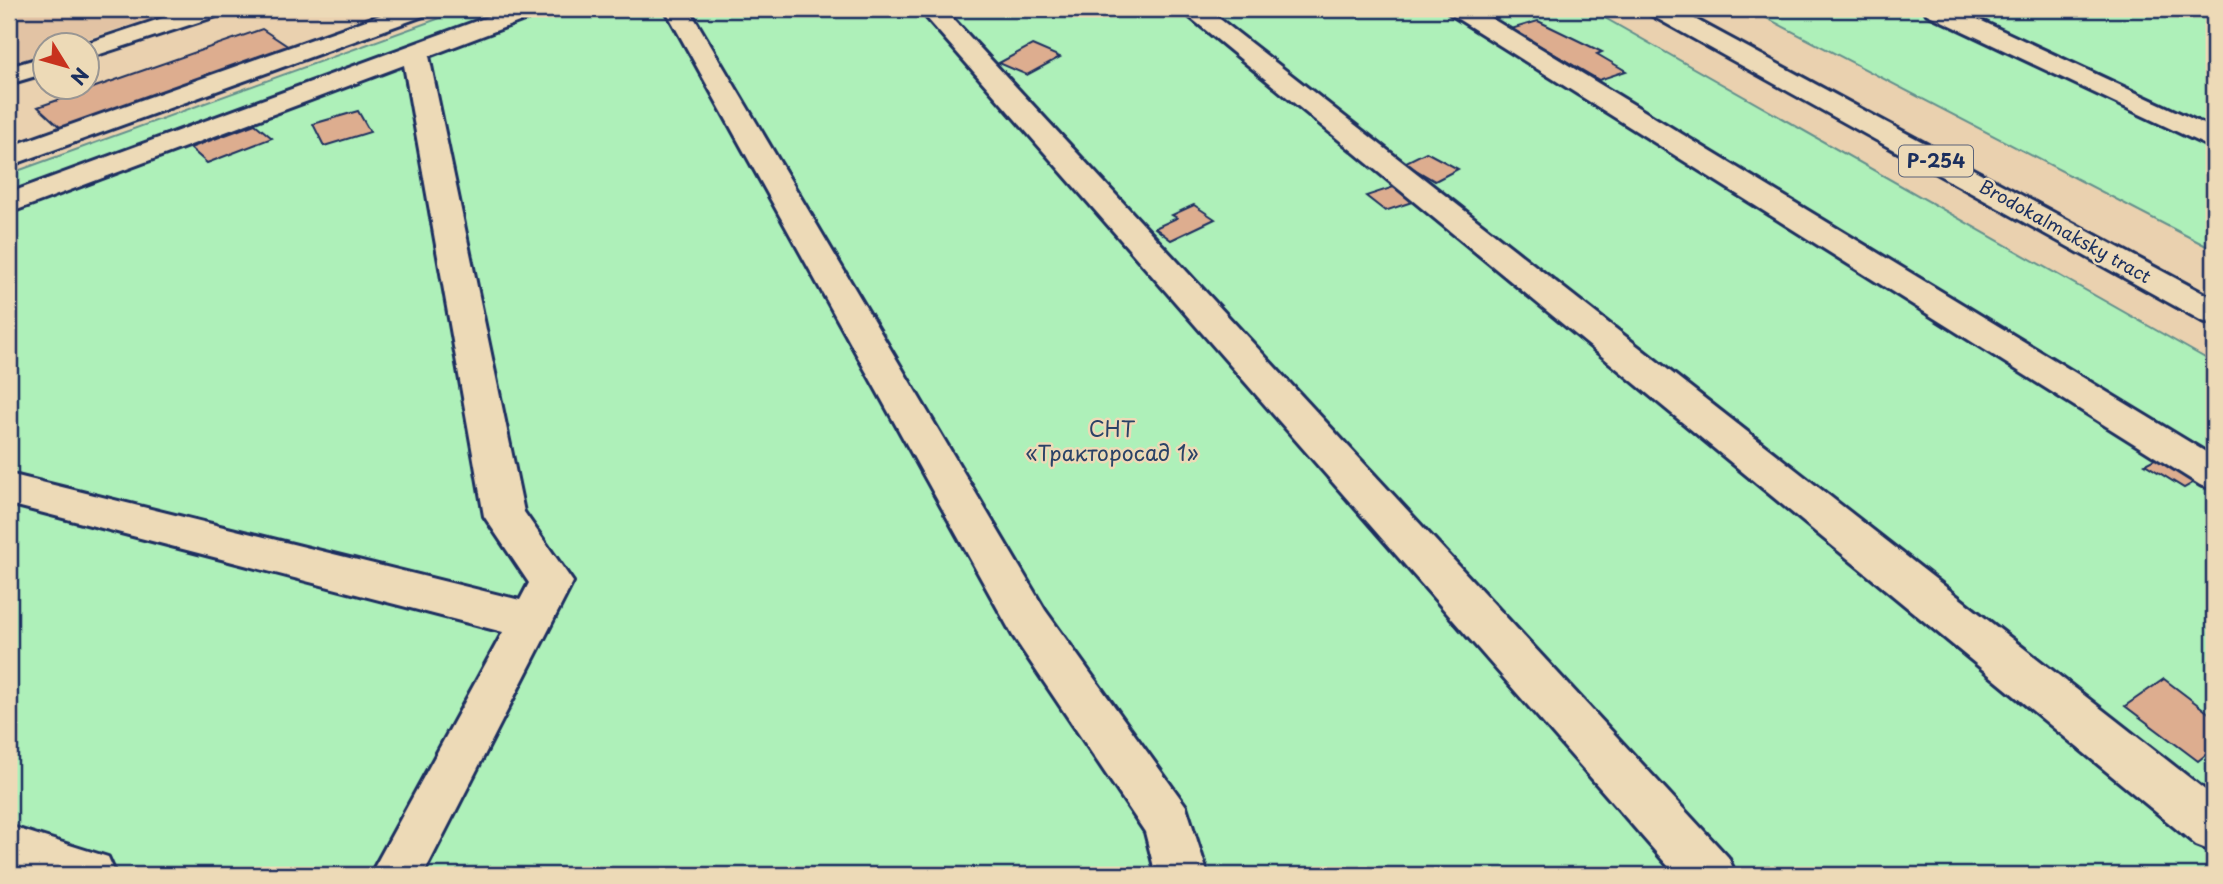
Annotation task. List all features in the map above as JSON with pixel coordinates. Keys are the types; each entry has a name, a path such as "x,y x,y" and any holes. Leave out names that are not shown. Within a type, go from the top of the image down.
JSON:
{"main road":[{"path":"102,45 214,9"},
{"path":"9,157 420,9"},
{"path":"9,204 531,9"},
{"path":"677,9 1029,623 1168,823 1182,875"},
{"path":"931,9 1710,875"},
{"path":"1192,9 2214,828"},
{"path":"1459,9 2214,475"},
{"name":"Brodokalmaksky tract","path":"1658,9 2214,313"},
{"name":"Brodokalmaksky tract","path":"1702,9 2214,283"},
{"path":"1936,9 2214,140"},
{"path":"396,875 552,582 504,516 415,52"},
{"path":"9,76 32,69"},
{"path":"9,489 531,621"},
{"path":"9,850 90,875"}],"shaded area":[{"path":"9,9 182,9 102,34 32,32 32,56 9,64"}],"green space":[{"name":"СНТ «Тракторосад 1»","path":"465,9 1589,9 2214,363 2214,875 9,875 9,174"},
{"path":"1754,9 2214,9 2214,250 1755,12"}],"building":[{"path":"1538,21 1602,52 1597,54 1626,71 1599,80 1511,29"},
{"path":"262,29 289,47 62,129 38,107 52,102 102,102 102,85"},
{"path":"1032,45 1060,57 1027,75 999,63"},
{"path":"358,111 370,132 324,146 313,124"},
{"path":"255,124 272,138 207,163 190,148"},
{"path":"1426,152 1458,169 1435,181 1404,163"},
{"path":"1406,183 1424,198 1385,211 1366,196"},
{"path":"1194,205 1215,219 1171,240 1155,228 1177,218 1172,215"},
{"path":"2172,450 2210,473 2184,488 2145,464"},
{"path":"2164,679 2214,717 2214,748 2198,761 2125,706"}]}
